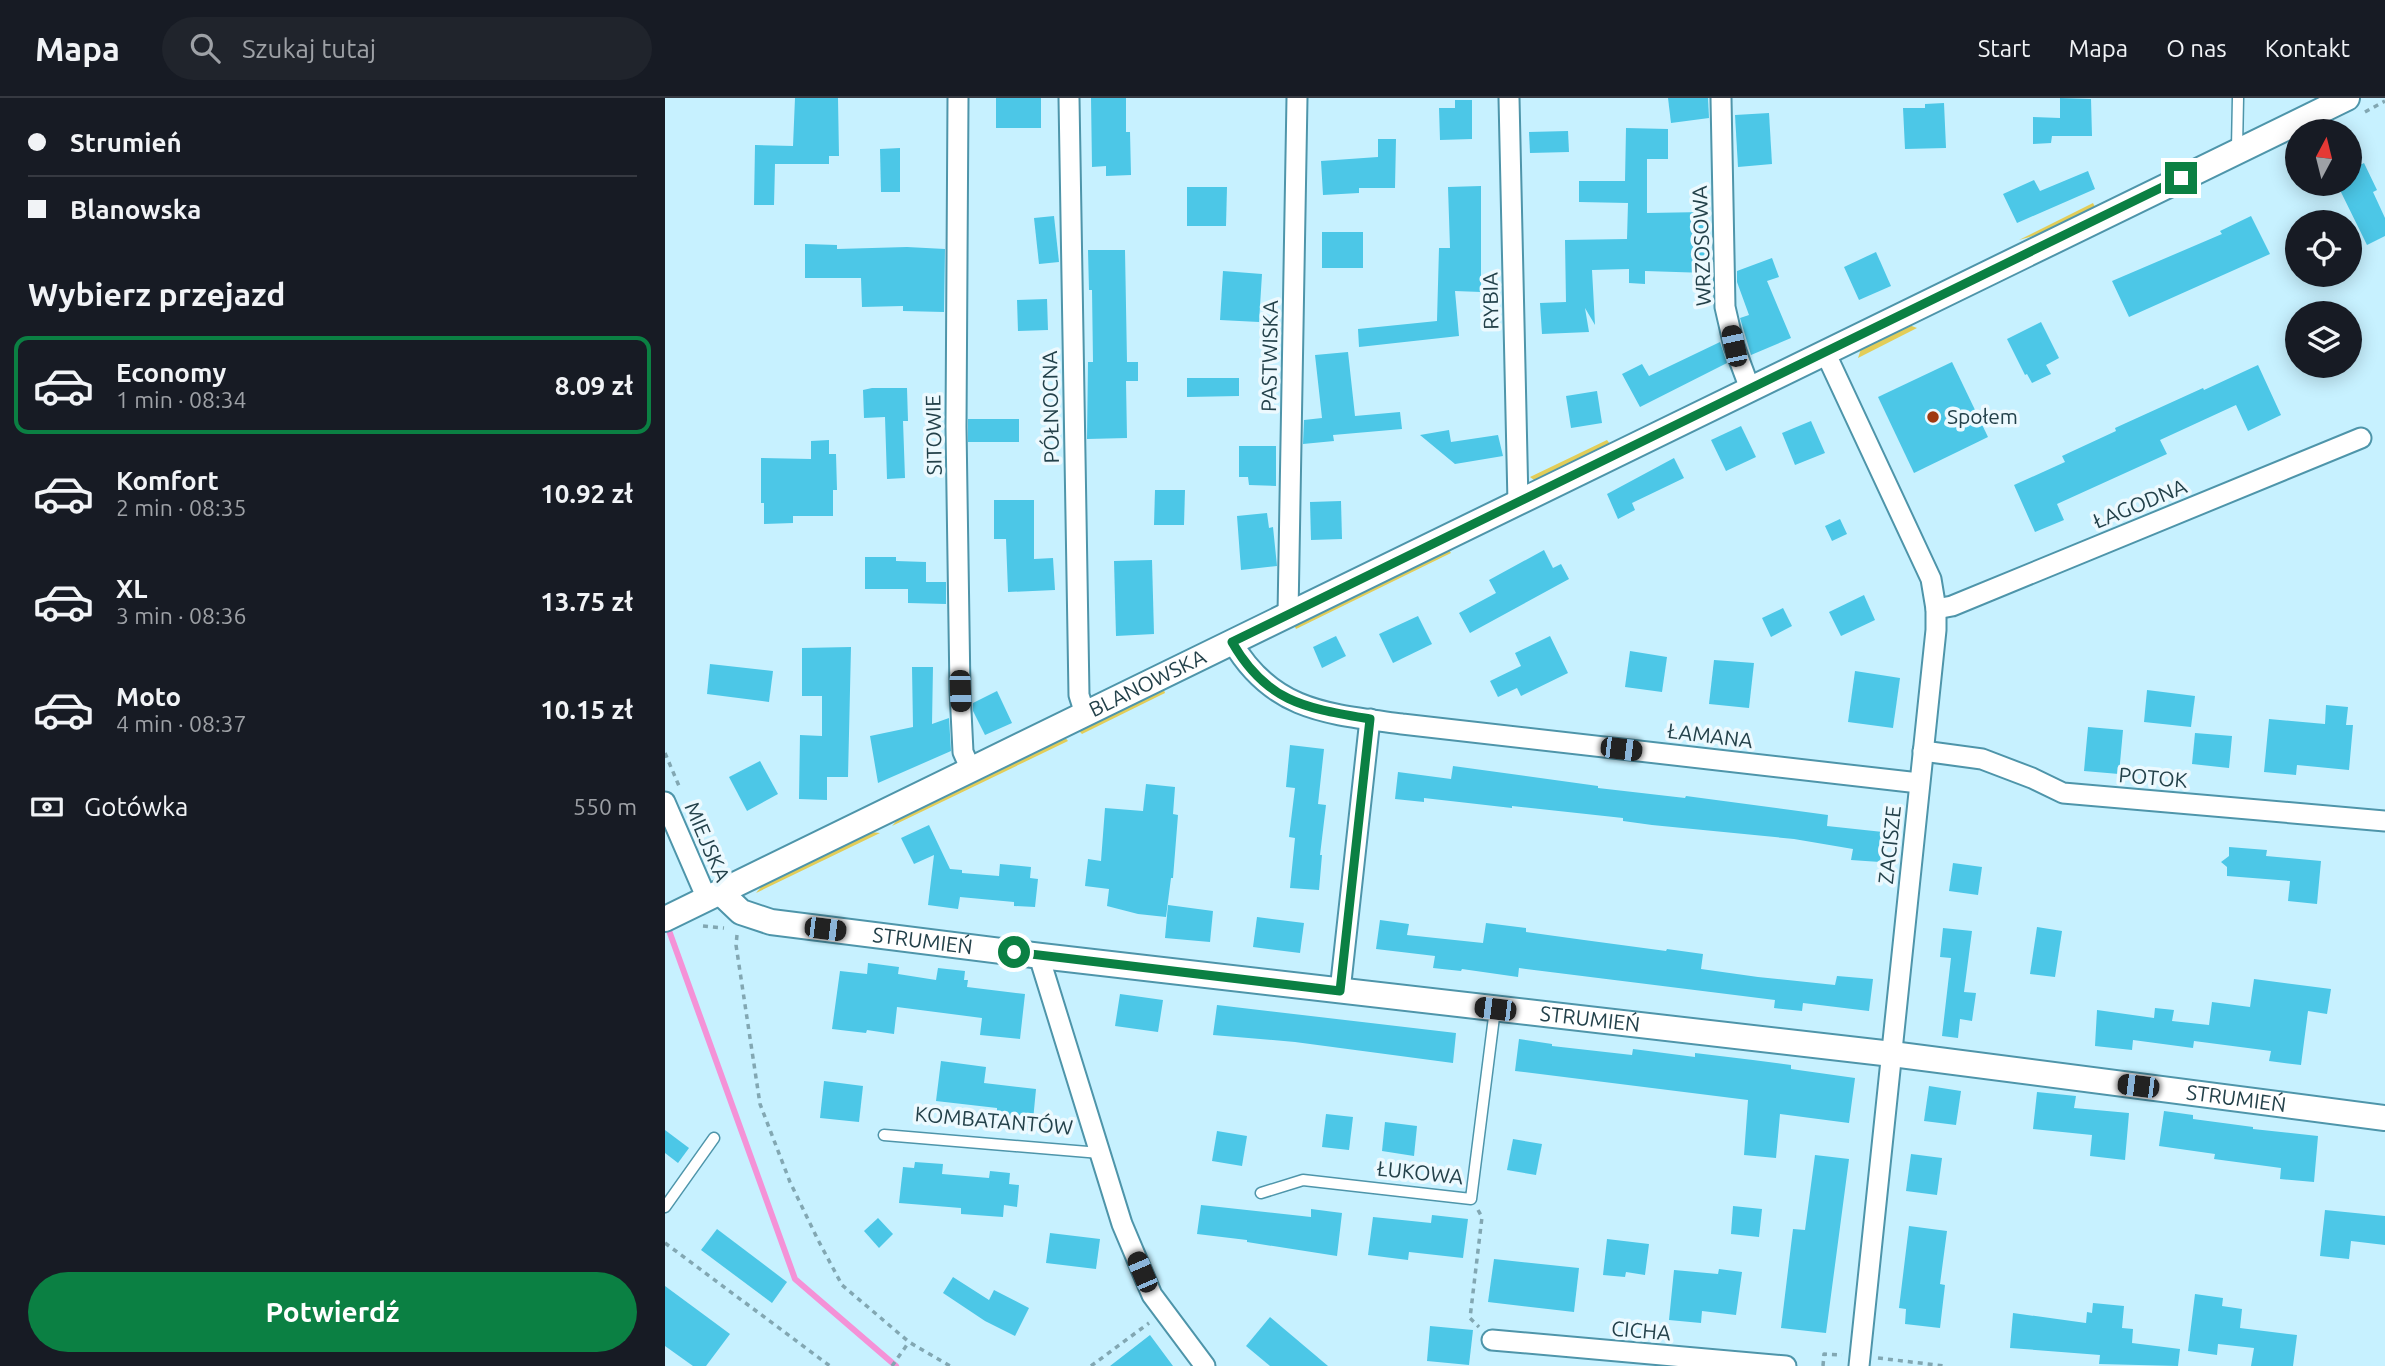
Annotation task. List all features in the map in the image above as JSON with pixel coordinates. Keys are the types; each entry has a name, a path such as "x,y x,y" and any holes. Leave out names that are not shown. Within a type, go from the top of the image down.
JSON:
{"street":[{"name":"SITOWIE","path":"958,98 955,427 960,691 963,752 971,770"},
{"name":"PÓŁNOCNA","path":"1069,98 1079,695 1085,714"},
{"name":"PASTWISKA","path":"1288,614 1297,98"},
{"name":"RYBIA","path":"1509,98 1518,503"},
{"name":"WRZOSOWA","path":"1721,98 1725,307 1734,346 1749,389"},
{"name":"BLANOWSKA","path":"670,917 2237,152 2357,104"},
{"name":"ZACISZE","path":"1825,352 1931,579 1936,608 1892,1054 1867,1362"},
{"name":"ŁAGODNA","path":"1936,608 1952,606 2361,438"},
{"name":"ŁAMANA","path":"1232,642 1241,658 1256,674 1287,699 1320,710 1370,719 1920,783"},
{"path":"1340,991 1370,719"},
{"name":"POTOK","path":"1923,751 1982,759 2063,793 2385,821"},
{"name":"MIEJSKA","path":"665,802 714,896"},
{"name":"STRUMIEŃ","path":"714,896 741,912 771,922 1041,956 1892,1054 2385,1118"},
{"name":"KOMBATANTÓW","path":"1041,956 1042,967 1122,1224 1152,1295 1205,1366"},
{"name":"CICHA","path":"1492,1340 1786,1366"}],"lane":[{"path":"2237,152 2238,98"},
{"name":"ŁUKOWA","path":"1261,1193 1303,1180 1471,1199 1495,1009"},
{"name":"KOMBATANTÓW","path":"884,1135 1100,1153"},
{"path":"665,1207 715,1138"}],"path":[{"path":"2357,104 2385,102"},
{"path":"741,912 736,945 760,1104 790,1182 842,1285 909,1342 950,1366"},
{"path":"1471,1199 1482,1217 1471,1318 1492,1340"},
{"path":"665,1243 830,1366"},
{"path":"1091,1366 1152,1321"},
{"path":"892,1366 909,1342"},
{"path":"1867,1362 1945,1366"}],"shaded area":[{"path":"2093,203 2095,207 2040,234 2019,240"},
{"path":"1909,325 1917,328 1858,358 1861,349"},
{"path":"1607,440 1610,444 1541,478 1534,480 1530,477"},
{"path":"1448,548 1451,553 1296,629 1293,623"},
{"path":"1164,690 1165,693 1082,734 1079,731"},
{"path":"1064,736 1068,741 892,826 899,818"},
{"path":"871,832 880,833 756,893 762,886"}],"building":[{"path":"795,98 838,98 839,156 829,156 829,164 775,164 774,205 754,205 755,145 793,146"},
{"path":"996,98 1041,98 1041,128 996,128"},
{"path":"1091,98 1126,98 1126,132 1130,132 1131,175 1106,176 1106,166 1092,167"},
{"path":"1668,98 1708,98 1709,118 1671,123"},
{"path":"2060,98 2091,99 2092,136 2052,136 2051,143 2033,144 2033,117 2060,118"},
{"path":"1455,100 1472,100 1472,139 1440,140 1439,108 1455,108"},
{"path":"1944,103 1946,148 1905,149 1903,108 1925,108 1925,104"},
{"path":"1769,113 1772,164 1738,167 1735,115"},
{"path":"1626,128 1668,129 1668,159 1647,159 1647,213 1704,212 1704,247 1708,247 1707,273 1645,271 1645,284 1629,283 1629,269 1592,270 1595,325 1585,308 1589,332 1542,334 1540,303 1566,302 1565,240 1627,239 1628,203 1579,202 1579,181 1625,181"},
{"path":"1568,131 1569,152 1530,153 1529,132"},
{"path":"1378,139 1396,139 1395,188 1359,188 1359,193 1323,195 1321,161 1378,157"},
{"path":"900,148 900,192 881,192 880,149"},
{"path":"2363,164 2377,190 2373,192 2385,218 2385,236 2367,245 2362,235 2362,210 2350,210 2343,196 2363,196"},
{"path":"2088,171 2095,189 2017,223 2003,194 2034,180 2040,191"},
{"path":"1481,186 1481,292 1455,291 1459,336 1359,347 1358,329 1437,321 1439,248 1450,248 1448,187"},
{"path":"1187,187 1227,187 1226,226 1187,226"},
{"path":"1054,216 1059,262 1039,264 1034,218"},
{"path":"2251,216 2270,254 2129,317 2112,281 2222,234 2220,231"},
{"path":"1322,232 1363,232 1363,268 1322,268"},
{"path":"805,244 837,245 837,249 945,249 944,312 903,311 903,306 862,307 861,278 805,278"},
{"path":"1088,250 1125,250 1127,362 1138,362 1138,381 1126,381 1127,438 1087,439 1088,362 1093,362 1092,290 1089,290"},
{"path":"1876,252 1891,286 1859,300 1844,267"},
{"path":"1772,258 1779,277 1767,281 1791,338 1751,355 1740,318 1749,315 1737,282 1737,271"},
{"path":"1223,271 1262,274 1259,322 1220,320"},
{"path":"1047,299 1048,330 1018,331 1017,300"},
{"path":"2041,322 2059,358 2046,365 2051,374 2032,383 2027,374 2025,375 2007,339"},
{"path":"1720,342 1727,363 1640,407 1622,374 1642,364 1649,376"},
{"path":"1348,352 1355,416 1400,412 1402,429 1333,435 1334,441 1303,444 1304,420 1322,418 1315,355"},
{"name":"Społem","path":"1952,362 1988,437 1914,473 1878,397"},
{"path":"2258,365 2281,415 2248,431 2236,405 2160,440 2167,454 2057,504 2064,520 2035,532 2014,485 2065,462 2062,456 2116,431 2115,428"},
{"path":"1187,378 1239,378 1239,396 1187,397"},
{"path":"907,388 908,421 903,421 905,478 887,479 885,417 864,418 863,390"},
{"path":"1597,391 1602,423 1571,428 1566,396"},
{"path":"968,419 1019,419 1019,442 968,442"},
{"path":"1811,421 1825,453 1795,465 1782,433"},
{"path":"1741,426 1756,457 1726,471 1711,440"},
{"path":"1449,430 1451,442 1498,435 1503,456 1455,464 1420,435"},
{"path":"829,440 829,454 836,454 837,490 833,490 833,516 793,516 793,523 764,524 761,458 811,459 811,441"},
{"path":"1239,446 1276,446 1276,486 1249,485 1248,477 1239,477"},
{"path":"1674,458 1684,478 1632,503 1635,510 1618,519 1607,494"},
{"path":"1155,490 1185,490 1184,525 1154,525"},
{"path":"994,500 1034,500 1034,559 1053,558 1055,590 1008,592 1006,539 994,539"},
{"path":"1341,501 1342,539 1311,540 1310,502"},
{"path":"1267,513 1269,528 1273,527 1277,566 1241,570 1237,516"},
{"path":"1840,519 1847,534 1832,541 1825,526"},
{"path":"1544,550 1553,568 1561,564 1569,579 1470,633 1459,613 1496,593 1489,580"},
{"path":"865,557 896,557 896,561 926,562 926,582 946,582 946,604 908,603 908,589 865,589"},
{"path":"1152,560 1154,634 1116,636 1114,561"},
{"path":"1864,595 1875,620 1841,636 1829,612"},
{"path":"1783,608 1792,626 1771,637 1762,618"},
{"path":"1418,616 1432,644 1393,663 1379,634"},
{"path":"1336,636 1346,656 1322,668 1313,647"},
{"path":"1550,636 1568,673 1521,696 1517,688 1498,697 1490,681 1521,666 1515,653"},
{"path":"851,647 848,777 827,777 827,800 799,799 800,735 822,736 822,696 802,696 802,648"},
{"path":"1630,651 1667,657 1662,692 1625,687"},
{"path":"1714,660 1754,663 1749,708 1709,704"},
{"path":"710,664 773,671 769,702 707,694"},
{"path":"912,667 933,667 932,724 949,718 951,751 878,783 870,736 913,727"},
{"path":"1855,671 1900,678 1893,728 1848,722"},
{"path":"2147,690 2195,696 2191,727 2144,722"},
{"path":"997,691 1012,723 985,735 973,711 973,703"},
{"path":"2326,705 2348,707 2346,725 2353,725 2349,770 2297,765 2296,775 2264,772 2269,719 2325,724"},
{"path":"2088,727 2123,730 2119,774 2084,771"},
{"path":"2195,733 2232,736 2229,768 2192,764"},
{"path":"1290,745 1324,749 1318,804 1326,805 1319,890 1290,888 1295,838 1289,837 1295,788 1286,787"},
{"path":"760,761 778,794 747,811 729,777"},
{"path":"1453,766 1598,788 1686,796 1828,815 1827,826 1883,832 1880,862 1851,860 1853,849 1794,839 1652,825 1623,821 1623,818 1512,806 1424,798 1424,802 1395,799 1398,772 1451,779"},
{"path":"1146,784 1175,787 1173,814 1178,815 1173,878 1166,917 1138,914 1107,906 1109,889 1085,886 1088,859 1101,861 1105,808 1143,811"},
{"path":"929,825 950,869 962,870 962,873 999,876 1000,864 1031,867 1030,878 1038,879 1035,907 1014,906 1014,902 960,897 958,909 928,905 934,855 914,864 901,838"},
{"path":"2229,847 2267,850 2266,856 2321,861 2317,904 2288,901 2290,881 2227,876 2227,867 2221,862 2229,856"},
{"path":"1953,863 1982,867 1978,895 1949,891"},
{"path":"1168,905 1213,911 1210,942 1165,938"},
{"path":"1257,917 1304,923 1300,953 1253,947"},
{"path":"1380,920 1409,924 1407,935 1483,943 1486,923 1526,928 1526,932 1703,954 1701,969 1835,985 1837,976 1873,979 1869,1011 1803,1003 1802,1011 1774,1008 1775,1000 1519,968 1518,977 1433,968 1435,956 1376,949"},
{"path":"2037,927 2062,931 2055,977 2030,974"},
{"path":"1943,928 1972,931 1964,992 1976,993 1972,1021 1960,1019 1958,1038 1942,1036 1951,958 1940,957"},
{"path":"868,963 899,967 898,974 936,980 938,968 965,971 964,980 968,980 967,987 1025,994 1020,1039 980,1035 982,1018 897,1007 894,1034 832,1029 840,971 867,974"},
{"path":"2254,979 2331,989 2327,1014 2308,1011 2301,1065 2269,1061 2271,1051 2194,1041 2193,1048 2133,1040 2132,1050 2095,1046 2097,1010 2154,1018 2155,1008 2174,1010 2172,1021 2209,1025 2212,1002 2250,1007"},
{"path":"1120,994 1163,1000 1158,1032 1115,1026"},
{"path":"1217,1005 1456,1033 1453,1063 1295,1042 1213,1035"},
{"path":"1519,1039 1552,1046 1632,1055 1633,1049 1695,1057 1695,1053 1791,1065 1791,1069 1855,1078 1849,1123 1780,1114 1776,1158 1744,1155 1748,1100 1515,1071"},
{"path":"941,1061 986,1067 984,1083 1036,1089 1032,1131 1003,1128 1005,1115 997,1114 997,1108 936,1101"},
{"path":"824,1081 863,1086 859,1122 820,1118"},
{"path":"1929,1086 1961,1091 1956,1125 1924,1121"},
{"path":"2037,1092 2076,1096 2074,1108 2129,1113 2125,1160 2090,1156 2092,1135 2033,1129"},
{"path":"2164,1111 2253,1129 2318,1136 2314,1182 2280,1179 2281,1168 2214,1159 2215,1154 2159,1146"},
{"path":"1326,1114 1353,1117 1349,1150 1322,1147"},
{"path":"1385,1122 1417,1126 1414,1156 1382,1151"},
{"path":"665,1130 689,1148 678,1163 665,1153"},
{"path":"1217,1131 1247,1136 1242,1166 1212,1161"},
{"path":"1513,1139 1542,1144 1536,1175 1507,1170"},
{"path":"1911,1154 1942,1158 1937,1195 1906,1191"},
{"path":"1815,1155 1849,1159 1826,1333 1781,1328 1793,1229 1805,1230"},
{"path":"915,1162 943,1164 942,1174 989,1178 990,1171 1010,1173 1009,1184 1019,1185 1017,1207 1004,1205 1003,1217 961,1214 961,1208 899,1203 903,1167 914,1168"},
{"path":"1201,1205 1311,1217 1311,1209 1342,1213 1337,1256 1197,1234"},
{"path":"1733,1206 1762,1209 1759,1237 1731,1234"},
{"path":"2325,1210 2385,1216 2385,1245 2351,1241 2349,1259 2320,1256"},
{"path":"1432,1215 1468,1219 1463,1258 1409,1252 1408,1260 1368,1255 1373,1217 1431,1223"},
{"path":"878,1218 893,1234 879,1248 864,1231"},
{"path":"1909,1226 1947,1231 1940,1284 1945,1285 1940,1328 1905,1324 1906,1309 1899,1308"},
{"path":"717,1229 787,1282 772,1303 701,1250"},
{"path":"1050,1233 1100,1239 1096,1269 1046,1263"},
{"path":"1607,1239 1649,1244 1645,1275 1626,1272 1625,1277 1603,1275"},
{"path":"1494,1259 1579,1268 1574,1312 1488,1302"},
{"path":"1719,1269 1742,1272 1736,1315 1702,1311 1701,1323 1669,1320 1674,1270 1718,1274"},
{"path":"953,1277 989,1300 994,1290 1029,1308 1015,1336 985,1321 943,1293"},
{"path":"665,1286 730,1334 706,1366 693,1366 665,1346"},
{"path":"2195,1294 2223,1298 2222,1306 2242,1309 2240,1328 2297,1335 2293,1366 2251,1366 2254,1348 2218,1344 2217,1355 2188,1351"},
{"path":"2093,1303 2124,1306 2122,1328 2133,1329 2132,1343 2180,1349 2178,1366 2099,1364 2100,1355 2010,1348 2013,1313 2086,1323 2087,1312 2092,1313"},
{"path":"1270,1317 1328,1366 1270,1366 1246,1346"},
{"path":"1430,1326 1473,1330 1469,1365 1427,1361"},
{"path":"1150,1335 1173,1366 1110,1366 1132,1349"}],"waterway":[{"path":"667,925 795,1279 896,1366"}],"place":[{"name":"Społem","path":"1933,417"}],"route":[{"path":"1014,952 1340,991 1370,719 1309,708 1276,693 1241,658 1232,642 2181,178"}]}
